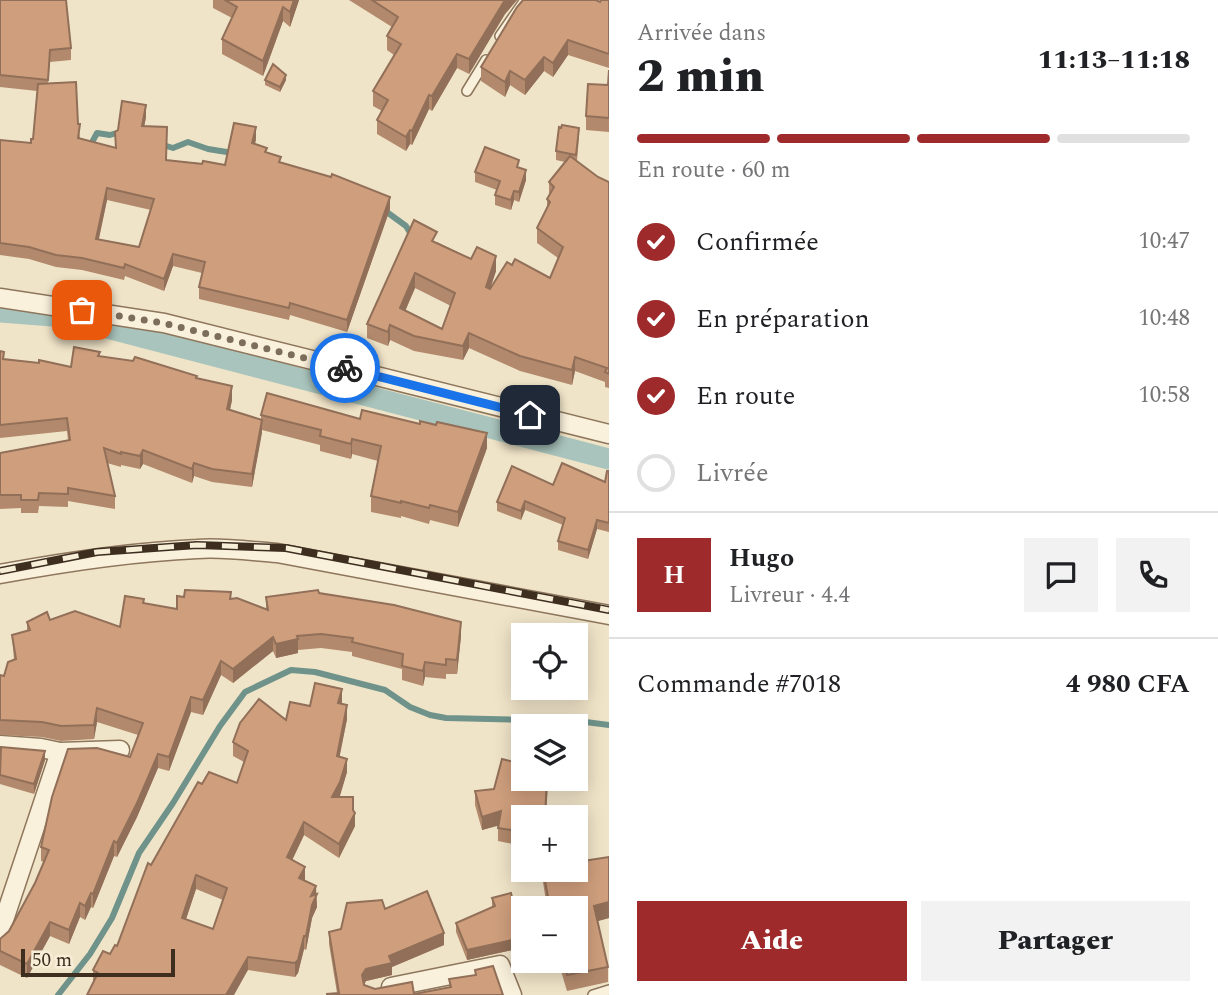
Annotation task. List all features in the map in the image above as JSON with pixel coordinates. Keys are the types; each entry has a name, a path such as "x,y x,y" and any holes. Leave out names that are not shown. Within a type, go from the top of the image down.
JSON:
{"street":[{"path":"0,298 163,323 609,434"},
{"path":"0,574 87,558 199,548 251,551 277,553 609,615"},
{"path":"0,745 60,752 120,750"},
{"path":"0,932 60,752"},
{"path":"373,990 500,965 512,995"}],"lane":[{"path":"467,91 510,18 525,0"},
{"path":"593,995 609,990"}],"building":[{"path":"0,0 66,0 71,48 50,50 48,80 0,75"},
{"path":"225,0 294,0 290,12 283,7 263,61 222,39 237,7"},
{"path":"372,0 505,0 469,59 457,54 432,96 429,95 412,131 410,130 406,137 377,120 388,100 373,91 401,44 387,36 398,17"},
{"path":"523,0 609,0 609,54 568,40 553,63 544,57 525,80 510,71 505,82 481,67"},
{"path":"273,64 286,75 280,87 265,80"},
{"path":"609,70 609,118 586,116 588,84 608,85"},
{"path":"76,82 80,124 78,138 116,148 115,132 118,130 122,101 146,105 142,126 167,127 166,160 202,164 203,161 225,165 234,123 256,127 252,143 267,148 265,152 281,157 279,162 331,177 332,174 390,197 347,320 290,303 289,308 199,287 205,262 173,254 164,279 125,264 124,268 0,243 0,140 31,143 38,84","holes":["107,188 154,199 139,247 96,239"]},
{"path":"562,125 579,128 576,155 556,151 559,127"},
{"path":"485,147 519,160 517,167 526,170 519,192 514,191 511,200 495,195 500,181 475,172"},
{"path":"570,156 609,182 609,374 605,372 607,368 575,357 572,370 520,356 469,333 463,346 414,336 390,325 388,332 367,324 414,220 437,232 432,241 471,259 477,247 496,256 486,287 490,289 507,262 512,265 515,259 550,278 563,247 537,228 554,187 549,182","holes":["415,273 455,293 442,329 400,308"]},
{"path":"74,347 100,352 98,356 133,361 135,357 197,376 196,378 232,386 227,409 262,420 252,474 212,469 194,463 192,469 143,450 140,456 121,454 104,448 115,496 68,488 68,494 39,493 38,500 21,500 21,495 0,495 0,453 70,440 67,418 0,425 0,351 4,352 3,359 39,363 39,360 71,367"},
{"path":"267,393 360,419 362,410 420,424 420,421 436,425 437,422 487,433 458,512 371,496 381,446 352,439 351,444 320,436 321,430 261,415"},
{"path":"562,463 605,482 609,471 609,523 597,520 588,550 558,541 565,518 525,501 521,511 497,502 512,466 553,485"},
{"path":"185,590 231,592 230,599 237,598 268,610 266,597 318,590 319,593 394,605 461,622 457,660 446,659 446,665 425,662 423,671 402,666 403,654 352,642 353,638 321,634 297,636 298,639 276,644 273,637 233,669 221,661 203,700 191,697 169,757 158,754 117,843 114,841 93,894 91,893 85,906 80,903 69,930 50,922 27,964 0,951 0,939 9,931 49,850 41,847 52,797 68,749 97,748 130,757 143,723 97,708 94,725 61,726 42,722 0,720 0,675 4,676 8,662 16,659 12,635 30,630 27,622 47,612 50,620 75,611 120,627 125,596 144,599 143,603 177,609 177,596 184,597"},
{"path":"315,683 342,689 338,703 347,705 337,756 347,759 332,797 353,797 355,813 339,844 304,822 287,857 305,867 299,878 316,886 311,896 317,894 298,960 295,963 248,957 226,995 87,995 98,973 93,970 103,951 110,954 115,945 117,946 148,863 151,865 198,782 202,784 209,772 237,783 248,751 233,742 240,723 259,699 286,720 290,702 310,706","holes":["196,875 227,888 213,929 182,918"]},
{"path":"1,747 45,751 34,784 0,775"},
{"path":"502,759 511,761 511,791 546,791 546,805 511,805 511,830 498,828 501,811 482,817 475,791 494,789"},
{"path":"609,857 609,902 594,906 608,967 588,971 588,896 548,896 545,882 588,882 588,860"},
{"path":"427,891 444,933 389,956 392,963 366,969 362,975 364,985 375,989 412,982 414,994 451,987 449,979 476,975 475,970 493,966 503,995 327,995 339,993 329,932 341,929 347,903 382,900 385,909"},
{"path":"511,893 511,940 467,950 456,923 495,906 492,898"}],"waterway":[{"path":"89,148 97,133 110,135 120,132"},
{"path":"160,144 173,148 188,142 233,153"},
{"path":"384,210 406,226 412,236"},
{"path":"0,312 65,317 609,459"},
{"path":"58,995 90,954 112,918 139,853 220,726 245,692 291,670 315,672 385,690 410,707 446,718 578,721 609,725"}],"railway":[{"path":"0,571 97,552 197,545 286,548 609,610"}],"way so far":[{"path":"82,310 163,323 345,368"}],"route":[{"path":"345,368 530,415"}]}
